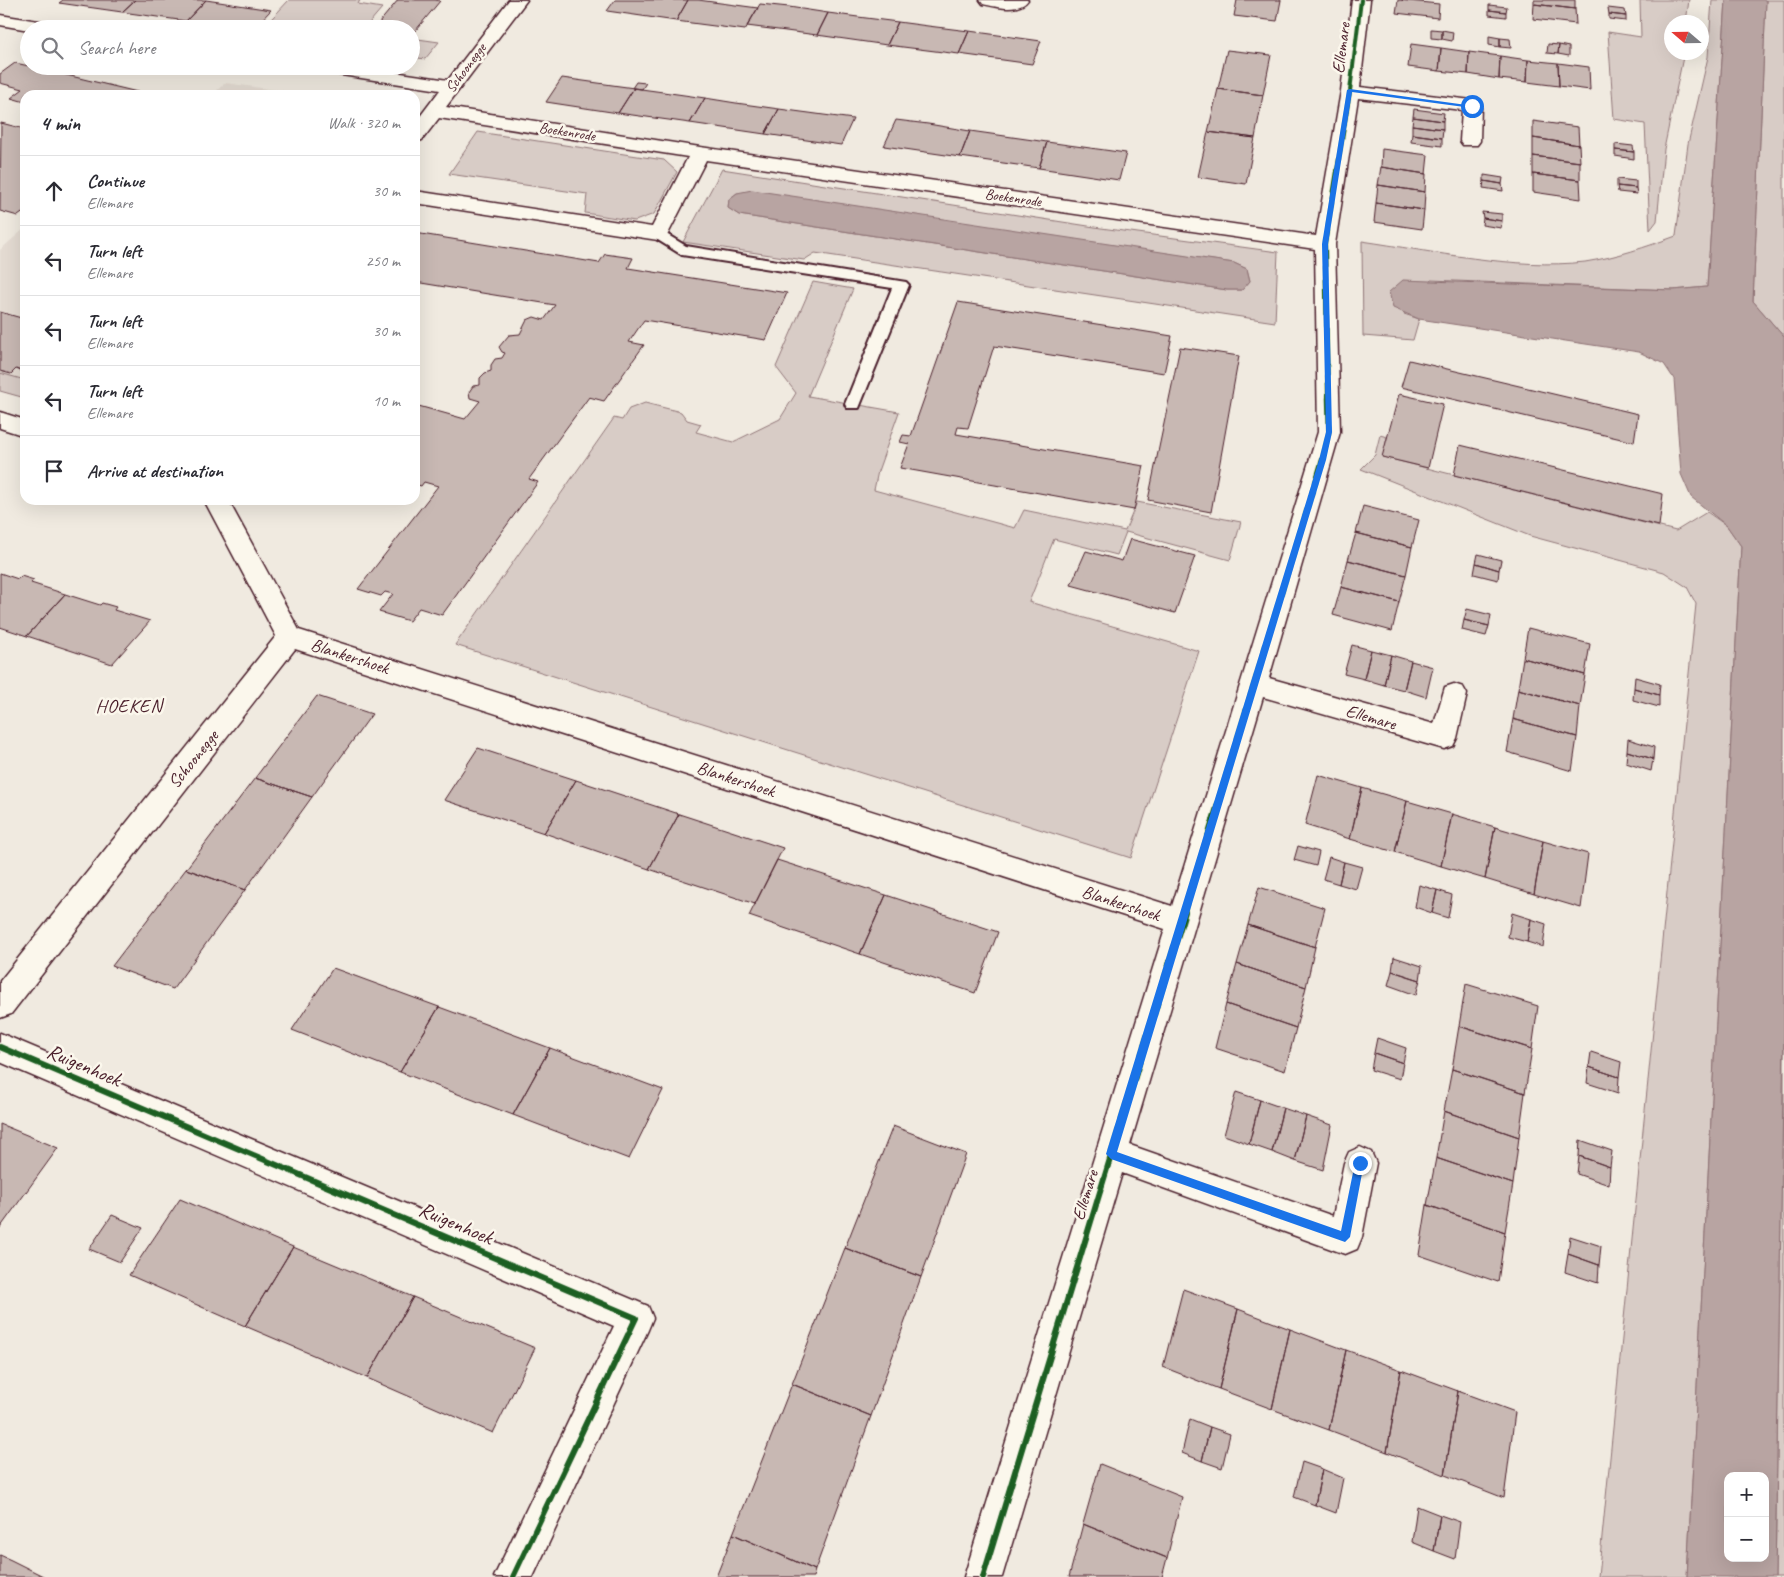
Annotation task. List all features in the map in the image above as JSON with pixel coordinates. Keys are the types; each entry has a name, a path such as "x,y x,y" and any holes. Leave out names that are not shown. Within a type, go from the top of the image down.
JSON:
{"street":[{"name":"Schoonegge","path":"420,129 518,0"},
{"path":"989,0 1011,3 1019,0"},
{"name":"Ellemare","path":"983,1577 1329,432 1325,244 1350,90 1361,0"},
{"path":"0,20 20,23"},
{"path":"377,75 452,86"},
{"name":"Ellemare","path":"1350,90 1472,106 1470,141"},
{"name":"Boekenrode","path":"434,111 1325,244"},
{"path":"420,198 658,234 700,152"},
{"path":"0,420 20,426"},
{"path":"219,505 290,636"},
{"name":"Schoonegge","path":"0,1004 290,636"},
{"name":"Blankershoek","path":"290,636 1182,922"},
{"name":"Ellemare","path":"1254,684 1444,738 1454,694"},
{"name":"Ruigenhoek","path":"0,1046 636,1318 513,1577"},
{"name":"Ellemare","path":"1111,1154 1345,1237 1360,1163"}],"lane":[{"path":"658,234 682,250 901,285 853,404"}],"shaded area":[{"path":"289,0 360,0 358,4 382,8 372,20 270,20"},
{"path":"1640,0 1689,0 1687,15 1664,15 1664,60 1683,60 1664,149 1657,221 1650,230 1645,124 1614,119 1608,32 1641,37"},
{"path":"1712,0 1726,0 1707,287 1673,290 1431,280 1404,314 1419,319 1413,340 1363,336 1362,241 1502,262 1558,264 1585,262 1608,257 1676,236 1688,144 1707,60 1709,60"},
{"path":"1726,0 1766,0 1753,301 1784,337 1784,1034 1775,1577 1687,1577 1741,546 1727,526 1691,497 1681,474 1674,379 1664,364 1639,352 1419,319 1393,308 1389,292 1403,280 1673,290 1707,287"},
{"path":"1766,0 1784,0 1784,337 1753,301"},
{"path":"420,39 439,42 425,59 420,58"},
{"path":"225,83 276,90 217,90"},
{"path":"478,132 664,160 677,172 654,214 635,221 585,213 587,194 449,174"},
{"path":"722,169 1101,228 1278,252 1275,322 815,253 804,260 683,242","holes":["737,193 1234,263 1247,269 1250,281 1242,290 1227,290 739,215 728,208 729,199"]},
{"path":"752,190 1234,263 1247,269 1250,281 1242,290 1227,290 739,215 728,208 729,199 737,193"},
{"path":"20,232 20,389 0,383 0,250"},
{"path":"813,282 853,289 808,396 899,412 878,471 874,490 1015,528 1024,510 1125,531 1137,502 1241,522 1230,560 1126,532 1117,555 1054,539 1029,602 1199,651 1131,858 455,645 614,418 622,420 629,409 645,403 681,412 687,420 701,424 696,432 733,442 780,419 796,393 776,367"},
{"path":"0,373 20,379 20,397 0,391"},
{"path":"1380,435 1387,437 1383,457 1676,531 1707,512 1727,526 1741,546 1687,1577 1598,1577 1696,604 1687,587 1664,572 1530,536 1361,469 1375,455"},
{"path":"1784,1034 1784,1577 1775,1577"}],"building":[{"path":"63,0 135,0 122,12 59,3"},
{"path":"135,0 206,0 187,20 122,12"},
{"path":"206,0 271,10 262,20 187,20"},
{"path":"398,0 440,1 420,25 420,20 381,20"},
{"path":"615,0 688,0 676,21 607,11"},
{"path":"688,0 758,8 745,30 676,21"},
{"path":"1237,0 1281,0 1277,21 1234,16"},
{"path":"1398,0 1439,4 1438,18 1396,13"},
{"path":"1534,0 1575,0 1575,9 1534,4"},
{"path":"760,4 828,13 817,35 747,26"},
{"path":"1534,4 1575,9 1576,24 1533,19"},
{"path":"1489,5 1507,7 1506,12 1489,10"},
{"path":"1608,8 1625,10 1626,16 1609,14"},
{"path":"1489,10 1506,12 1506,17 1489,15"},
{"path":"828,13 898,22 887,45 817,35"},
{"path":"1609,14 1626,16 1626,21 1609,19"},
{"path":"898,22 969,31 959,54 887,45"},
{"path":"1431,29 1442,30 1442,39 1431,38"},
{"path":"1442,30 1453,32 1452,41 1442,39"},
{"path":"969,31 1041,41 1032,64 959,54"},
{"path":"1489,36 1500,38 1500,47 1489,45"},
{"path":"1500,38 1510,39 1511,48 1500,47"},
{"path":"1411,44 1441,48 1439,71 1408,67"},
{"path":"1548,44 1559,45 1558,54 1547,53"},
{"path":"1559,45 1569,47 1569,56 1558,54"},
{"path":"1441,48 1469,52 1468,74 1439,71"},
{"path":"1227,50 1271,55 1263,95 1218,89"},
{"path":"1469,52 1500,56 1499,79 1468,74"},
{"path":"1500,56 1528,60 1527,82 1499,79"},
{"path":"1528,60 1558,63 1559,86 1527,82"},
{"path":"15,63 20,64 20,75 66,75 129,90 22,90 23,89 0,83 0,74"},
{"path":"1558,63 1589,67 1590,90 1559,86"},
{"path":"562,78 634,88 618,113 546,102"},
{"path":"636,82 646,83 642,89 632,88"},
{"path":"634,88 705,98 690,123 618,113"},
{"path":"1218,89 1263,95 1255,138 1208,132"},
{"path":"20,91 20,101 11,98"},
{"path":"705,98 779,109 765,134 690,123"},
{"path":"779,109 853,119 841,145 765,134"},
{"path":"1414,109 1444,113 1443,121 1413,117"},
{"path":"1413,117 1443,121 1443,129 1412,125"},
{"path":"896,120 970,131 960,157 884,146"},
{"path":"1533,121 1578,127 1579,145 1533,138"},
{"path":"1,123 20,128 20,215 18,216 0,211"},
{"path":"1412,125 1443,129 1442,138 1412,134"},
{"path":"970,131 1047,142 1039,168 960,157"},
{"path":"1208,132 1255,138 1246,184 1198,177"},
{"path":"1412,134 1442,138 1442,146 1411,142"},
{"path":"1533,138 1579,145 1580,162 1533,156"},
{"path":"1047,142 1126,153 1119,180 1039,168"},
{"path":"1615,144 1633,146 1634,152 1615,150"},
{"path":"1382,149 1428,155 1426,174 1381,167"},
{"path":"1615,150 1634,152 1634,159 1615,156"},
{"path":"1533,156 1580,162 1580,180 1533,174"},
{"path":"1381,167 1426,174 1425,192 1378,185"},
{"path":"1533,174 1580,180 1581,199 1533,192"},
{"path":"1484,175 1503,178 1502,184 1484,181"},
{"path":"1617,179 1636,181 1636,188 1617,186"},
{"path":"1484,181 1502,184 1503,191 1483,188"},
{"path":"1378,185 1425,192 1424,210 1376,203"},
{"path":"1617,186 1636,188 1637,194 1618,192"},
{"path":"1376,203 1424,210 1422,229 1374,222"},
{"path":"1482,212 1502,214 1502,221 1483,218"},
{"path":"1483,218 1502,221 1501,228 1482,225"},
{"path":"420,234 599,263 605,254 633,258 628,268 787,293 766,340 644,320 629,342 644,345 604,401 589,397 529,479 538,482 442,615 419,608 409,621 379,612 393,594 385,592 381,596 358,589 438,486 424,482 420,486 420,406 465,419 480,401 470,398 469,392 473,386 480,385 480,378 485,373 491,371 491,365 495,359 502,358 505,353 499,347 509,335 520,334 527,320 534,317 544,320 555,305 420,283"},
{"path":"958,302 1172,336 1164,373 994,346 968,428 958,427 956,434 1144,466 1134,510 900,468 909,444 900,442 903,435 911,436"},
{"path":"0,312 20,318 20,371 16,369 11,374 0,371"},
{"path":"1180,347 1239,356 1211,512 1148,500"},
{"path":"1409,360 1638,414 1634,442 1401,387"},
{"path":"1399,394 1443,404 1428,468 1382,457"},
{"path":"1460,445 1663,494 1659,526 1454,475"},
{"path":"1363,506 1419,520 1412,547 1356,533"},
{"path":"1356,533 1412,547 1406,575 1348,560"},
{"path":"1130,539 1195,556 1175,613 1071,585 1086,551 1122,561"},
{"path":"1478,554 1501,560 1499,570 1476,563"},
{"path":"1348,560 1406,575 1399,602 1341,587"},
{"path":"1476,563 1499,570 1498,580 1474,574"},
{"path":"0,573 18,579 21,576 34,580 31,583 65,594 27,636 0,627"},
{"path":"1341,587 1399,602 1392,631 1333,615"},
{"path":"65,594 100,605 102,603 116,607 114,610 150,621 112,664 27,636"},
{"path":"1467,609 1491,615 1489,626 1464,620"},
{"path":"1464,620 1489,626 1486,636 1462,630"},
{"path":"1528,628 1590,644 1585,675 1523,658"},
{"path":"1352,645 1371,650 1364,679 1344,674"},
{"path":"1371,650 1391,655 1384,685 1364,679"},
{"path":"1391,655 1411,661 1404,690 1384,685"},
{"path":"1523,658 1585,675 1580,706 1518,689"},
{"path":"1411,661 1433,667 1426,697 1404,690"},
{"path":"1635,677 1660,684 1659,695 1634,688"},
{"path":"1634,688 1659,695 1659,707 1633,700"},
{"path":"1518,689 1580,706 1577,737 1513,719"},
{"path":"317,696 372,714 312,797 255,778"},
{"path":"1513,719 1577,737 1572,771 1507,752"},
{"path":"1628,739 1654,747 1653,759 1627,751"},
{"path":"478,748 576,780 544,833 444,800"},
{"path":"1627,751 1653,759 1651,771 1626,763"},
{"path":"1318,775 1362,788 1350,839 1305,825"},
{"path":"255,778 312,797 245,890 186,869"},
{"path":"576,780 679,814 649,869 544,833"},
{"path":"1362,788 1407,801 1395,852 1350,839"},
{"path":"1407,801 1452,814 1441,866 1395,852"},
{"path":"679,814 783,848 755,904 649,869"},
{"path":"1452,814 1495,827 1485,879 1441,866"},
{"path":"1495,827 1543,841 1534,894 1485,879"},
{"path":"1543,841 1588,854 1581,908 1534,894"},
{"path":"1298,846 1319,852 1316,866 1294,860"},
{"path":"1329,857 1344,862 1339,884 1323,879"},
{"path":"777,860 886,895 860,954 749,916"},
{"path":"1344,862 1362,867 1356,889 1339,884"},
{"path":"186,869 245,890 173,989 112,966"},
{"path":"1419,885 1437,890 1432,913 1415,907"},
{"path":"1259,887 1325,908 1315,947 1248,925"},
{"path":"1437,890 1452,895 1448,918 1432,913"},
{"path":"886,895 998,932 975,993 860,954"},
{"path":"1512,913 1531,919 1527,942 1508,937"},
{"path":"1531,919 1546,924 1543,947 1527,942"},
{"path":"1248,925 1315,947 1306,987 1237,964"},
{"path":"1394,957 1422,966 1420,980 1392,971"},
{"path":"1237,964 1306,987 1296,1028 1226,1004"},
{"path":"333,968 439,1007 400,1072 292,1030"},
{"path":"1392,971 1420,980 1416,995 1388,985"},
{"path":"1466,984 1538,1006 1532,1049 1459,1026"},
{"path":"1226,1004 1296,1028 1285,1071 1215,1048"},
{"path":"439,1007 550,1048 513,1115 400,1072"},
{"path":"1459,1026 1532,1049 1525,1093 1452,1069"},
{"path":"1377,1038 1406,1048 1403,1063 1374,1053"},
{"path":"550,1048 663,1090 629,1159 513,1115"},
{"path":"1591,1052 1621,1062 1619,1077 1589,1067"},
{"path":"1374,1053 1403,1063 1400,1079 1371,1070"},
{"path":"1589,1067 1619,1077 1618,1093 1587,1083"},
{"path":"1452,1069 1525,1093 1519,1137 1444,1111"},
{"path":"1236,1092 1260,1100 1249,1144 1224,1135"},
{"path":"1260,1100 1283,1108 1272,1152 1249,1144"},
{"path":"1283,1108 1306,1116 1295,1161 1272,1152"},
{"path":"1444,1111 1519,1137 1513,1184 1436,1158"},
{"path":"1306,1116 1332,1125 1323,1170 1295,1161"},
{"path":"0,1124 58,1148 0,1228"},
{"path":"893,1126 966,1154 921,1277 845,1248"},
{"path":"1580,1140 1612,1151 1610,1167 1579,1156"},
{"path":"1579,1156 1610,1167 1609,1185 1577,1174"},
{"path":"1436,1158 1513,1184 1505,1232 1427,1205"},
{"path":"180,1199 293,1247 245,1326 129,1275"},
{"path":"1427,1205 1505,1232 1498,1282 1419,1255"},
{"path":"112,1215 143,1228 120,1262 89,1249"},
{"path":"1570,1236 1601,1246 1599,1265 1568,1254"},
{"path":"293,1247 413,1297 367,1378 245,1326"},
{"path":"845,1248 921,1277 871,1416 792,1384"},
{"path":"1568,1254 1599,1265 1598,1283 1565,1272"},
{"path":"1183,1289 1238,1309 1219,1389 1163,1367"},
{"path":"413,1297 535,1348 493,1433 367,1378"},
{"path":"1238,1309 1290,1329 1272,1409 1219,1389"},
{"path":"1290,1329 1346,1350 1329,1430 1272,1409"},
{"path":"1346,1350 1401,1370 1387,1452 1329,1430"},
{"path":"1401,1370 1458,1391 1445,1475 1387,1452"},
{"path":"792,1384 871,1416 815,1570 733,1534"},
{"path":"1458,1391 1515,1412 1504,1498 1445,1475"},
{"path":"1190,1419 1210,1427 1202,1461 1182,1453"},
{"path":"1210,1427 1230,1434 1222,1468 1202,1461"},
{"path":"1302,1462 1322,1469 1315,1505 1294,1497"},
{"path":"1100,1464 1182,1497 1167,1558 1083,1524"},
{"path":"1322,1469 1343,1478 1336,1513 1315,1505"},
{"path":"1417,1506 1440,1515 1434,1551 1412,1542"},
{"path":"1440,1515 1460,1522 1455,1559 1434,1551"},
{"path":"1083,1524 1167,1558 1162,1577 1069,1577"},
{"path":"733,1534 815,1570 813,1577 716,1577"},
{"path":"0,1555 11,1560 45,1577 0,1577"}],"cycle path":[{"path":"983,1577 1329,432 1325,244 1350,91 1361,0"},
{"path":"0,1047 636,1318 513,1577"}],"district":[{"name":"HOEKEN","path":"129,706"}],"route":[{"path":"1360,1163 1345,1237 1111,1154 1329,432 1325,244 1350,90 1472,106"}]}
